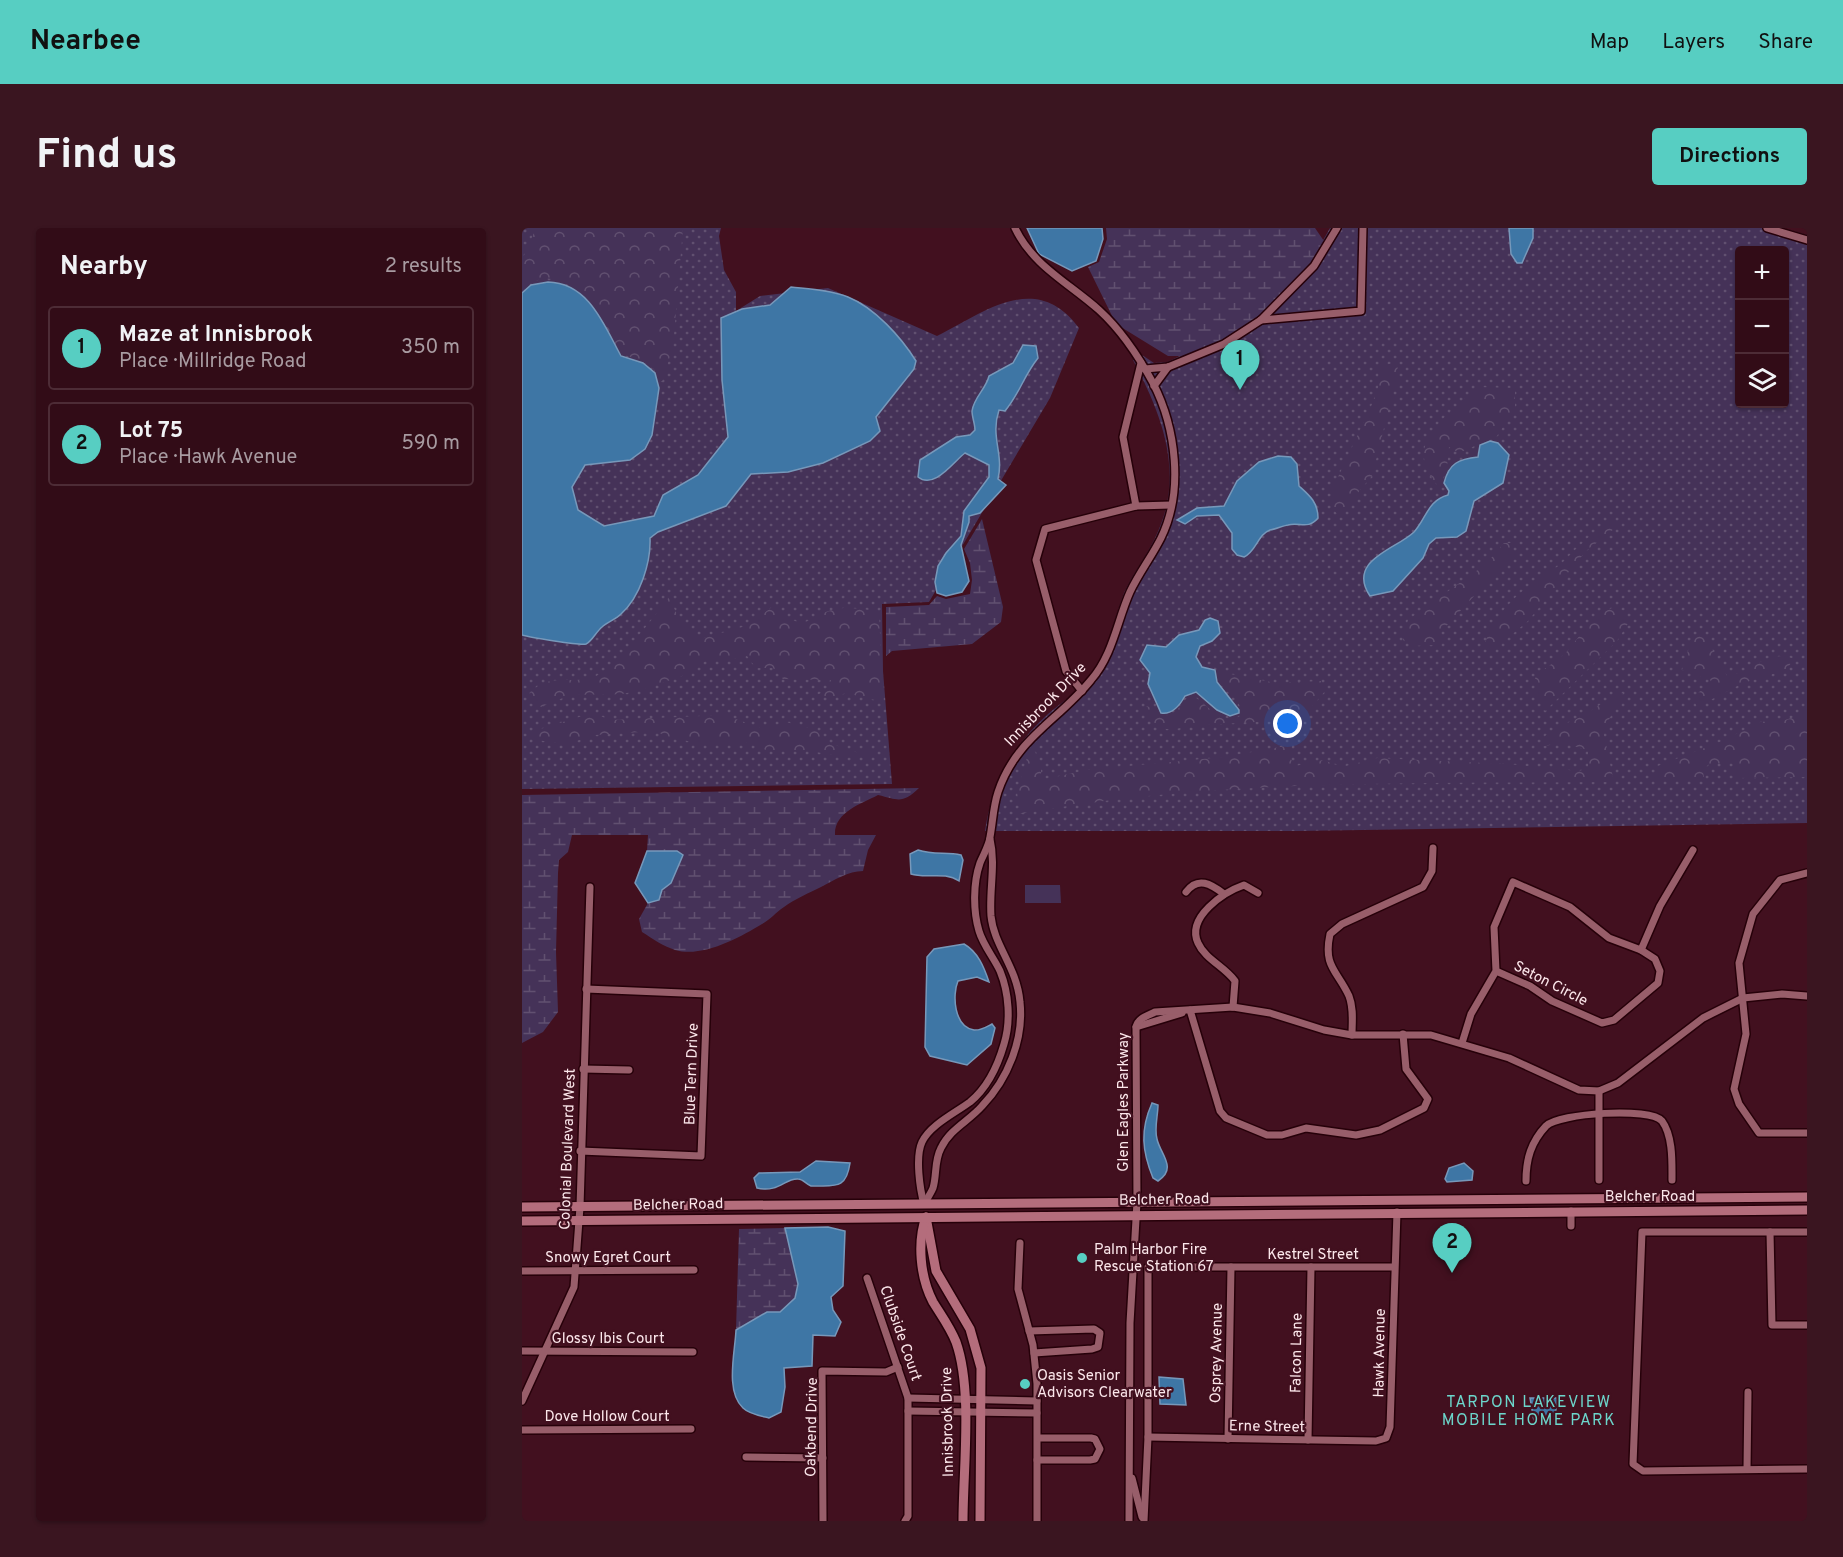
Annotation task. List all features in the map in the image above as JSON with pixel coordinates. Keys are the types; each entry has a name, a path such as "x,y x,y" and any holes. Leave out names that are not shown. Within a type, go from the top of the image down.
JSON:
{"main road":[{"name":"Belcher Road","path":"522,1208 1807,1197"},
{"path":"977,1203 964,1209 943,1210 926,1216 936,1271 962,1313 976,1348 981,1368 980,1521"},
{"path":"873,1217 886,1213 913,1213 924,1204"},
{"name":"Belcher Road","path":"522,1221 1807,1210"},
{"name":"Innisbrook Drive","path":"926,1216 922,1230 922,1268 932,1300 956,1343 964,1399 963,1521"}],"street":[{"name":"Innisbrook Drive","path":"924,1204 933,1187 935,1163 941,1148 952,1131 981,1107 995,1091 1006,1074 1016,1047 1020,1003 1011,964 994,933 992,903 990,839 992,811 1005,772 1033,734 1082,691 1094,677 1109,651 1130,592 1162,537 1171,504 1175,463 1170,431 1154,386 1143,366 1121,334 1099,310 1036,261 1015,228"},
{"path":"1136,506 1124,436 1143,366 1168,368 1224,344 1261,320 1314,266 1337,228"},
{"path":"1261,320 1361,311 1363,228"},
{"path":"1767,228 1807,240"},
{"path":"1154,386 1168,368"},
{"path":"1082,691 1066,671 1036,560 1045,528 1136,506 1171,504"},
{"name":"Innisbrook Drive","path":"924,1204 920,1188 922,1142 975,1097 991,1075 1006,1039 1007,996 1001,973 980,933 976,902 977,876 990,839"},
{"path":"1352,1035 1352,1008 1349,997 1329,964 1330,934 1342,924 1423,887 1432,871 1433,848"},
{"path":"1641,950 1660,906 1694,850"},
{"path":"1807,873 1780,880 1753,914 1739,963 1746,1034 1734,1089 1739,1104 1760,1133 1807,1133"},
{"path":"977,876 993,878"},
{"path":"1186,892 1192,885 1202,882 1210,884 1224,894"},
{"name":"Seton Circle","path":"1513,882 1570,908 1609,938 1641,950 1655,959 1660,971 1658,982 1608,1022 1591,1019 1552,1002 1530,986 1496,971 1494,927 1513,882"},
{"path":"1233,1007 1235,981 1202,950 1196,933 1208,909 1224,894 1247,885 1258,893"},
{"name":"Colonial Boulevard West","path":"522,1401 574,1287 580,1207 590,887"},
{"path":"976,902 992,903"},
{"path":"1462,1042 1471,1014 1496,971"},
{"name":"Blue Tern Drive","path":"580,1151 701,1156 707,994 586,989"},
{"path":"1403,1034 1406,1069 1428,1099 1424,1108 1380,1130 1356,1135 1306,1128 1282,1135 1267,1135 1226,1118 1220,1111 1190,1010 1233,1007 1270,1013 1324,1030 1352,1035 1403,1034 1431,1035 1462,1042 1509,1059 1579,1090 1599,1091 1618,1083 1702,1018 1743,998 1782,994 1807,996"},
{"name":"Glen Eagles Parkway","path":"1129,1521 1130,1323 1137,1214 1136,1025 1190,1010"},
{"path":"583,1069 628,1070"},
{"path":"1599,1091 1599,1180"},
{"path":"1526,1180 1529,1151 1547,1125 1563,1117 1646,1114 1662,1121 1672,1152 1672,1180"},
{"path":"1571,1211 1571,1226"},
{"name":"Hawk Avenue","path":"1386,1438 1390,1427 1397,1212"},
{"path":"1807,1232 1642,1232 1633,1464 1643,1471 1807,1469"},
{"path":"1770,1232 1772,1325 1807,1325"},
{"path":"1020,1243 1018,1289 1034,1353 1037,1401 1037,1521"},
{"name":"Kestrel Street","path":"1148,1437 1148,1267 1394,1267"},
{"name":"Osprey Avenue","path":"1228,1439 1231,1267"},
{"name":"Falcon Lane","path":"1308,1440 1311,1267"},
{"name":"Snowy Egret Court","path":"522,1271 694,1270"},
{"name":"Clubside Court","path":"867,1278 908,1398 908,1516 905,1521"},
{"path":"1029,1331 1094,1329 1101,1338 1098,1347 1092,1349 1034,1353"},
{"name":"Glossy Ibis Court","path":"522,1352 693,1352"},
{"name":"Oakbend Drive","path":"823,1521 822,1371 886,1372 898,1367"},
{"path":"1747,1469 1748,1392"},
{"name":"Clubside Court","path":"908,1398 1037,1401"},
{"path":"1015,1401 1015,1413"},
{"path":"908,1411 1037,1413"},
{"name":"Dove Hollow Court","path":"522,1430 691,1429"},
{"path":"1143,1521 1148,1437"},
{"name":"Erne Street","path":"1148,1437 1376,1441 1386,1438"},
{"path":"1037,1460 1090,1460 1095,1459 1100,1449 1095,1439 1091,1438 1038,1438"},
{"path":"746,1457 823,1458"},
{"name":"Glen Eagles Parkway","path":"1130,1470 1143,1521"},
{"path":"1129,1521 1145,1479"}],"green space":[{"path":"522,228 721,228 719,236 724,270 736,292 736,311 760,296 828,288 937,336 992,308 1010,301 1028,299 1045,301 1063,311 1079,328 1050,398 929,602 882,604 883,671 892,784 522,789"},
{"path":"536,228 683,228 673,347 662,382 657,380 653,367 617,351 603,322 592,307 567,284 552,279 537,280 522,289 522,260"},
{"path":"1106,228 1315,228 1326,244 1316,268 1275,311 1221,344 1188,356 1168,356 1116,324 1088,267 1099,262 1107,239"},
{"path":"1330,228 1783,228 1807,235 1807,823 1297,831 985,831 993,797 1014,753 1035,726 1070,697 1096,667 1106,647 1124,593 1147,554 1166,507 1169,464 1166,442 1152,400 1133,360 1142,355 1154,363 1167,362 1234,331 1317,251"},
{"path":"1397,363 1399,381 1394,388 1372,476 1339,515 1332,507 1332,490 1373,402 1378,388 1380,367"},
{"path":"1477,387 1515,388 1515,408 1497,436 1459,453 1449,447 1447,467 1440,488 1429,472 1424,458 1426,445 1441,421"},
{"path":"982,519 1003,607 1001,622 972,644 892,651 886,656 886,607 929,605 937,596 946,599 970,594 972,580 970,563 964,549"},
{"path":"1607,520 1615,522 1612,531 1586,551 1528,621 1491,652 1485,644 1488,634 1506,607 1532,583 1561,564"},
{"path":"1504,543 1512,543 1513,554 1439,634 1439,642 1436,645 1412,646 1403,640 1408,620 1486,564"},
{"path":"669,597 680,621 697,640 749,625 773,606 800,623 841,608 879,611 883,702 846,693 835,697 817,695 827,690 831,680 783,679 773,668 756,668 747,656 728,660 707,660 682,676 642,690 622,694 570,695 541,707 531,698 530,693 544,683 559,680 583,680 601,673 633,642"},
{"path":"1612,608 1625,611 1629,622 1617,641 1545,711 1536,694 1536,675 1567,652 1594,620"},
{"path":"1702,631 1727,676 1744,671 1768,659 1784,656 1794,659 1786,670 1743,683 1697,707 1694,700 1699,692 1713,684 1710,680 1682,670 1692,638"},
{"path":"1220,672 1276,683 1321,681 1326,690 1304,716 1290,720 1167,729 1158,726 1142,711 1142,708 1146,706 1153,708 1158,716 1173,715 1186,699 1193,696 1221,716 1233,718 1240,716 1241,710 1237,700 1217,679"},
{"path":"1623,693 1603,731 1614,782 1316,785 1168,794 1094,802 1020,814 1017,792 1028,754 1035,751 1041,769 1041,780 1087,770 1223,757 1292,745 1290,758 1295,766 1323,760 1342,767 1377,758 1507,764 1579,771 1588,768 1588,750 1562,743 1544,746 1543,738 1557,728"},
{"path":"592,713 611,720 724,715 764,729 786,722 816,730 826,742 859,753 868,750 874,755 854,758 809,751 769,751 742,741 732,744 700,744 655,731 596,735 566,744 536,740 534,733 537,730"},
{"path":"1807,713 1807,777 1736,778 1732,757 1721,764 1709,764 1703,770 1704,779 1655,779 1655,767 1720,742 1760,722 1785,720"},
{"path":"919,788 904,799 878,795 850,810 839,820 835,835 876,835 868,850 863,871 842,876 797,899 742,935 720,945 697,951 675,950 658,942 642,932 639,919 648,903 671,883 677,851 647,851 648,835 572,835 568,852 559,860 556,952 558,1012 543,1032 522,1043 522,795"},
{"path":"1025,885 1060,885 1061,903 1025,903"},
{"path":"785,1228 798,1284 795,1298 780,1312 767,1312 736,1330 739,1229"}],"water":[{"path":"1027,228 1102,228 1103,239 1096,261 1072,271 1039,254"},
{"path":"1509,228 1533,228 1533,238 1522,263 1517,263 1511,254"},
{"path":"548,282 562,284 585,298 601,319 621,356 643,363 655,373 659,388 652,435 645,449 630,460 585,465 572,487 578,510 604,526 654,516 663,495 698,475 728,437 722,380 721,318 742,309 770,305 791,287 834,293 848,297 868,308 895,333 916,361 914,369 876,417 880,431 870,441 823,463 788,472 751,474 726,506 658,532 650,538 649,558 634,598 621,614 604,625 588,643 575,644 526,636 522,635 522,293 531,285"},
{"path":"1023,345 1036,346 1038,358 1005,411 999,410 997,420 998,479 1006,485 980,513 969,516 961,545 969,581 962,592 946,596 937,593 935,582 938,566 961,536 964,511 989,477 989,465 965,453 937,477 924,480 918,477 920,460 956,437 970,435 975,430 972,411 977,397 989,376 1013,363"},
{"path":"1490,441 1498,443 1509,455 1503,483 1474,501 1466,531 1457,537 1436,538 1429,544 1423,558 1393,591 1370,596 1364,584 1364,573 1369,564 1414,532 1432,505 1441,497 1448,495 1449,491 1444,483 1452,467 1465,459 1478,457 1480,445"},
{"path":"1278,456 1291,457 1297,464 1299,486 1315,503 1318,518 1311,524 1292,524 1270,530 1244,557 1237,555 1232,549 1232,533 1219,515 1197,516 1185,524 1177,520 1197,508 1224,506 1237,481 1259,462"},
{"path":"1210,618 1218,621 1220,633 1212,641 1200,646 1196,657 1202,667 1215,670 1217,682 1239,713 1230,716 1217,710 1196,692 1185,696 1172,711 1161,713 1148,684 1150,673 1140,660 1147,645 1166,647 1179,635 1199,630 1205,620"},
{"path":"918,850 961,855 963,860 959,881 947,876 911,874 910,854"},
{"path":"647,851 677,851 683,855 671,883 662,890 659,900 648,903 635,883"},
{"path":"964,944 983,965 989,982 977,977 958,981 955,994 956,1010 967,1028 981,1029 992,1024 995,1028 991,1044 967,1065 930,1056 925,1047 927,957 934,949"},
{"path":"1152,1103 1158,1105 1156,1135 1167,1166 1164,1176 1158,1181 1153,1178 1149,1168 1144,1140 1144,1131"},
{"path":"816,1161 850,1163 845,1178 838,1185 811,1186 801,1180 793,1179 771,1189 757,1188 754,1178 759,1173 800,1172"},
{"path":"1464,1163 1473,1171 1472,1180 1447,1182 1445,1179 1449,1168"},
{"path":"828,1227 845,1231 843,1286 831,1297 833,1310 841,1322 835,1336 813,1335 812,1366 784,1368 785,1387 781,1412 769,1418 752,1413 737,1401 734,1392 732,1371 736,1330 767,1312 780,1312 795,1298 798,1284 785,1228"},
{"path":"1159,1377 1183,1379 1186,1405 1160,1404"},
{"path":"1530,1398 1557,1398 1555,1419 1534,1421"}],"place":[{"name":"Maze at Innisbrook","path":"1240,390"},
{"name":"Palm Harbor Fire Rescue Station 67","path":"1082,1258"},
{"name":"Lot 75","path":"1452,1273"},
{"name":"Oasis Senior Advisors Clearwater","path":"1025,1384"}],"district":[{"name":"TARPON LAKEVIEW MOBILE HOME PARK","path":"1529,1410"}]}
